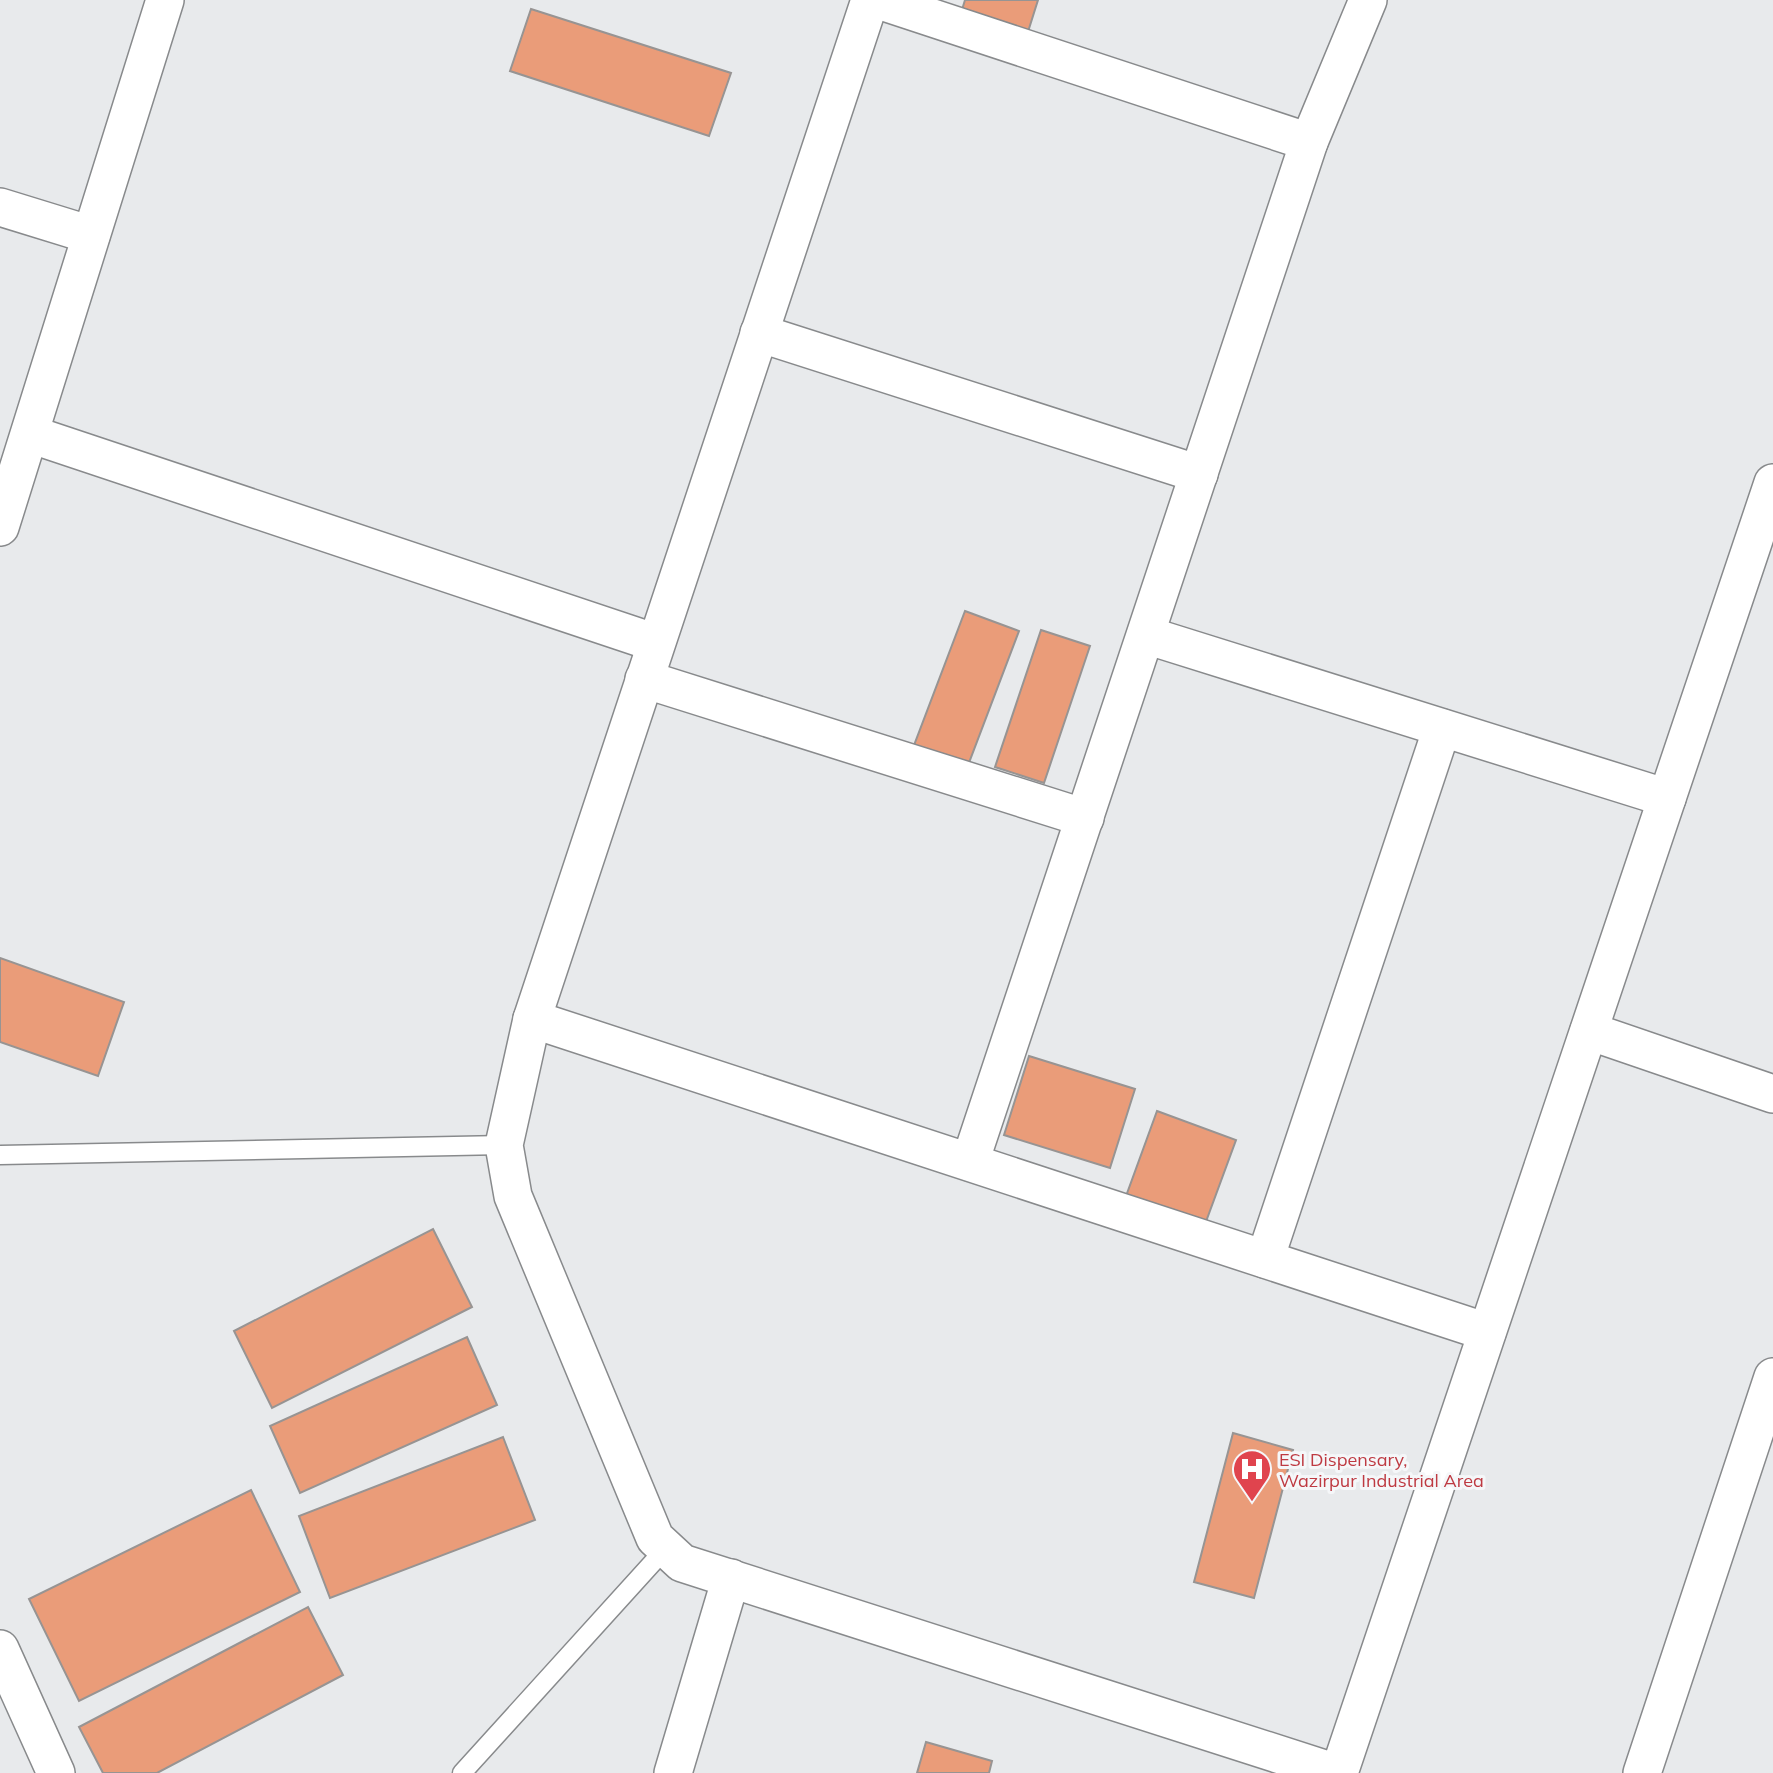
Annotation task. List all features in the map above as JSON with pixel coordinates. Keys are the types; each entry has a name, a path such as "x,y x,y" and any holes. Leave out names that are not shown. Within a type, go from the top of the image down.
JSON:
{"street":[{"path":"2,516 165,0"},
{"path":"870,0 532,1019 504,1145 513,1196 655,1538 682,1563 1338,1773 1773,482"},
{"path":"878,0 1310,142"},
{"path":"970,1162 1310,142 1368,0"},
{"path":"0,207 92,234"},
{"path":"759,333 1199,474"},
{"path":"30,434 656,643"},
{"path":"1146,635 1667,798"},
{"path":"644,679 1085,818"},
{"path":"1265,1259 1442,728"},
{"path":"532,1019 1487,1332"},
{"path":"1589,1031 1773,1094"},
{"path":"1642,1773 1773,1377"},
{"path":"673,1773 731,1578"},
{"path":"0,1649 56,1773"}],"lane":[{"path":"0,1155 504,1145"},
{"path":"462,1773 666,1548"}],"building":[{"path":"965,0 1038,0 1027,35 961,13"},
{"path":"531,9 731,73 709,136 510,71"},
{"path":"965,611 1019,631 967,768 913,748"},
{"path":"1041,630 1090,646 1044,783 995,767"},
{"path":"0,958 124,1002 98,1076 0,1042"},
{"path":"1029,1056 1135,1089 1110,1168 1004,1135"},
{"path":"1157,1111 1236,1140 1204,1227 1125,1199"},
{"path":"433,1229 472,1307 272,1408 234,1331"},
{"path":"467,1337 497,1405 300,1493 270,1426"},
{"path":"1233,1433 1293,1450 1254,1598 1194,1582"},
{"path":"503,1437 535,1520 330,1598 299,1516"},
{"path":"251,1490 300,1592 79,1701 29,1599"},
{"path":"308,1607 343,1675 157,1773 103,1773 79,1727"},
{"path":"926,1742 992,1761 989,1773 917,1773"}],"place":[{"name":"ESI Dispensary, Wazirpur Industrial Area","path":"1252,1503"}]}
